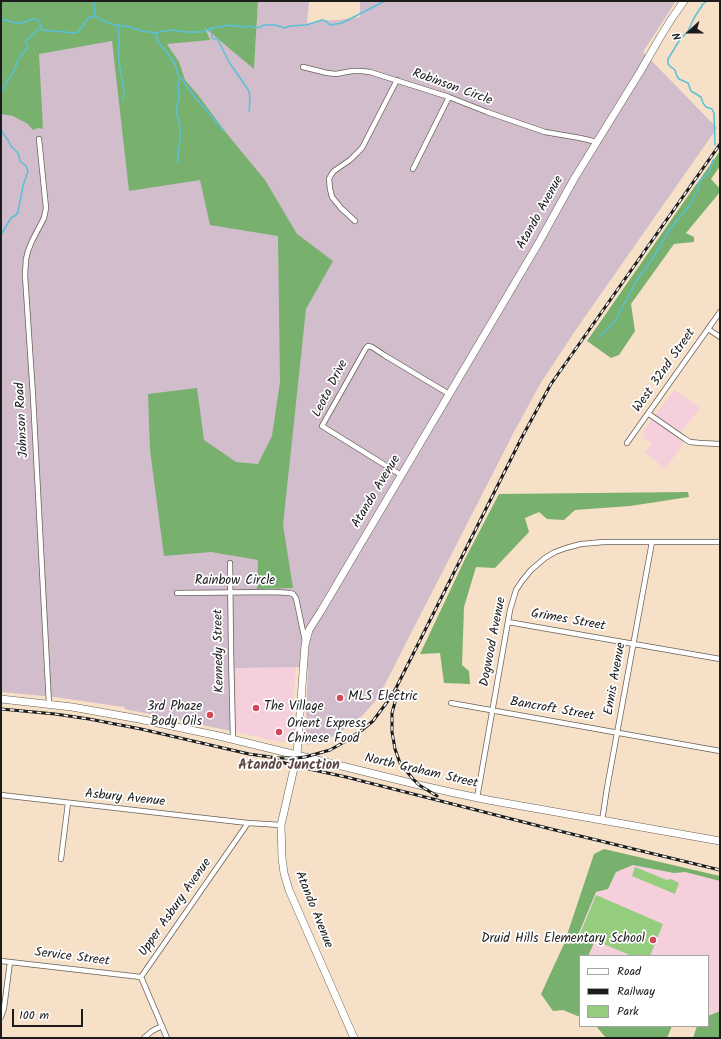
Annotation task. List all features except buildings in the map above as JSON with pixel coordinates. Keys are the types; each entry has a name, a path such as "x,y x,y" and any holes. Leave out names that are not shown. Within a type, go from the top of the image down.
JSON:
{"main road":[{"name":"Atando Avenue","path":"354,1038 289,890 284,873 282,858 281,825 298,755 305,645 310,630 538,244 574,180 662,34 684,1"},
{"name":"North Graham Street","path":"1,699 72,707 139,719 233,739 477,798 720,842"}],"street":[{"path":"303,67 336,74 344,71 361,70 397,80"},
{"name":"Robinson Circle","path":"355,221 332,197 330,189 331,175 362,148 397,80 546,132 597,142"},
{"path":"413,169 449,97"},
{"name":"Johnson Road","path":"39,139 46,208 44,218 28,251 25,270 49,704"},
{"name":"West 32nd Street","path":"627,443 720,312"},
{"path":"708,329 720,337"},
{"name":"Leota Drive","path":"401,475 322,426 351,373 368,346 449,394"},
{"path":"648,414 690,442 720,444"},
{"name":"Dogwood Avenue","path":"477,798 512,600 522,581 531,570 545,558 566,548 581,544 604,542 720,542"},
{"name":"Ennis Avenue","path":"602,820 652,542"},
{"name":"Kennedy Street","path":"230,562 233,739"},
{"name":"Rainbow Circle","path":"177,593 274,592 293,594 296,598 305,645"},
{"name":"Grimes Street","path":"508,622 720,660"},
{"name":"Bancroft Street","path":"451,703 720,750"},
{"name":"Asbury Avenue","path":"1,795 248,824"},
{"path":"61,859 68,803"},
{"path":"248,824 281,825"},
{"name":"Upper Asbury Avenue","path":"168,1038 141,977 248,824"},
{"name":"Service Street","path":"1,961 141,977"},
{"path":"1,1017 4,1008 10,962"},
{"path":"144,1038 152,1031 162,1026"}],"shaded area":[{"path":"1,1 205,27 254,68 258,1 309,1 307,24 319,21 360,17 360,1 676,1 643,52 717,128 575,331 540,384 376,700 363,715 348,727 330,738 306,745 308,667 235,668 236,732 125,709 124,707 55,697 1,692"},
{"path":"674,390 700,408 677,438 683,443 666,469 645,453 652,443 644,438 644,430"},
{"path":"296,667 292,718 294,719 293,732 290,738 284,742 281,742 236,732 235,668"},
{"name":"Druid Hills Elementary School","path":"633,865 674,873 685,872 720,881 720,1011 709,1016 709,955 588,955 594,943 578,936 596,892 608,889 616,872"}],"green space":[{"path":"1,1 258,1 254,69 205,28 210,40 167,44 179,62 185,80 265,180 297,234 333,261 306,309 283,525 293,588 257,589 258,560 211,552 164,556 150,450 148,394 197,388 204,440 236,462 258,464 272,436 280,382 278,236 210,225 200,180 129,191 112,41 39,54 43,129 38,128 33,130 28,124 13,116 1,114"},
{"path":"720,151 720,166 711,179 720,189 720,192 686,233 694,237 694,242 674,244 631,304 635,331 619,355 611,358 587,341"},
{"path":"688,492 689,497 630,506 575,510 564,520 547,519 539,512 525,518 529,532 495,568 476,567 464,607 462,665 469,671 470,684 444,683 440,653 420,654 465,559 499,494"},
{"path":"604,849 720,876 720,881 685,872 674,873 633,865 616,872 608,889 596,892 578,935 594,943 588,955 579,955 579,1017 563,1010 553,1011 541,994 564,944 594,854"},
{"path":"635,867 667,880 671,879 679,883 675,894 632,876"},
{"path":"596,895 663,924 650,955 630,955 580,934"},
{"path":"720,1011 720,1038 693,1038 697,1027 709,1027 709,1016"},
{"path":"597,1027 672,1027 667,1038 606,1038"}],"waterway":[{"path":"95,1 95,16"},
{"path":"1,19 16,23 33,19 38,20 42,30 75,33 78,32 88,18 95,16 115,25 130,27 142,31 156,33 174,30 185,32 202,32 211,28 229,25 244,27 251,26 255,28 264,25 275,25 285,28 290,26 306,25 322,20 326,21 330,25 342,23 385,1"},
{"path":"707,1 703,4 694,18 688,31 679,41 668,59 668,64 675,70 679,79 688,83 691,91 701,97 706,107 712,109 714,113 715,145"},
{"path":"118,25 119,63 124,90 123,101"},
{"path":"211,28 212,38 218,40 229,62 249,91 249,111"},
{"path":"1,92 15,69 18,59 28,47 26,41 40,29"},
{"path":"156,34 158,42 175,64 180,78 178,86 179,98 176,110 180,126 178,163"},
{"path":"181,78 194,96 224,131"},
{"path":"1,130 11,146 18,153 20,161 26,166 28,171 23,186 18,212 11,218 1,235"},
{"path":"600,337 615,321 637,280 653,258 670,229 690,205 698,189 699,182 709,172 713,160"}],"railway":[{"path":"1,709 89,719 141,729 249,754 277,758 305,757 330,750 362,730 373,721 393,694 522,437 551,384 720,144"},
{"path":"398,691 392,713 392,732 395,749 400,763 419,785 437,796"},
{"path":"278,761 720,870"}],"place":[{"name":"MLS Electric","path":"340,698"},
{"name":"The Village","path":"256,708"},
{"name":"3rd Phaze Body Oils","path":"210,715"},
{"name":"Orient Express Chinese Food","path":"279,732"},
{"name":"Druid Hills Elementary School","path":"653,940"}],"district":[{"name":"Atando Junction","path":"289,767"}]}
